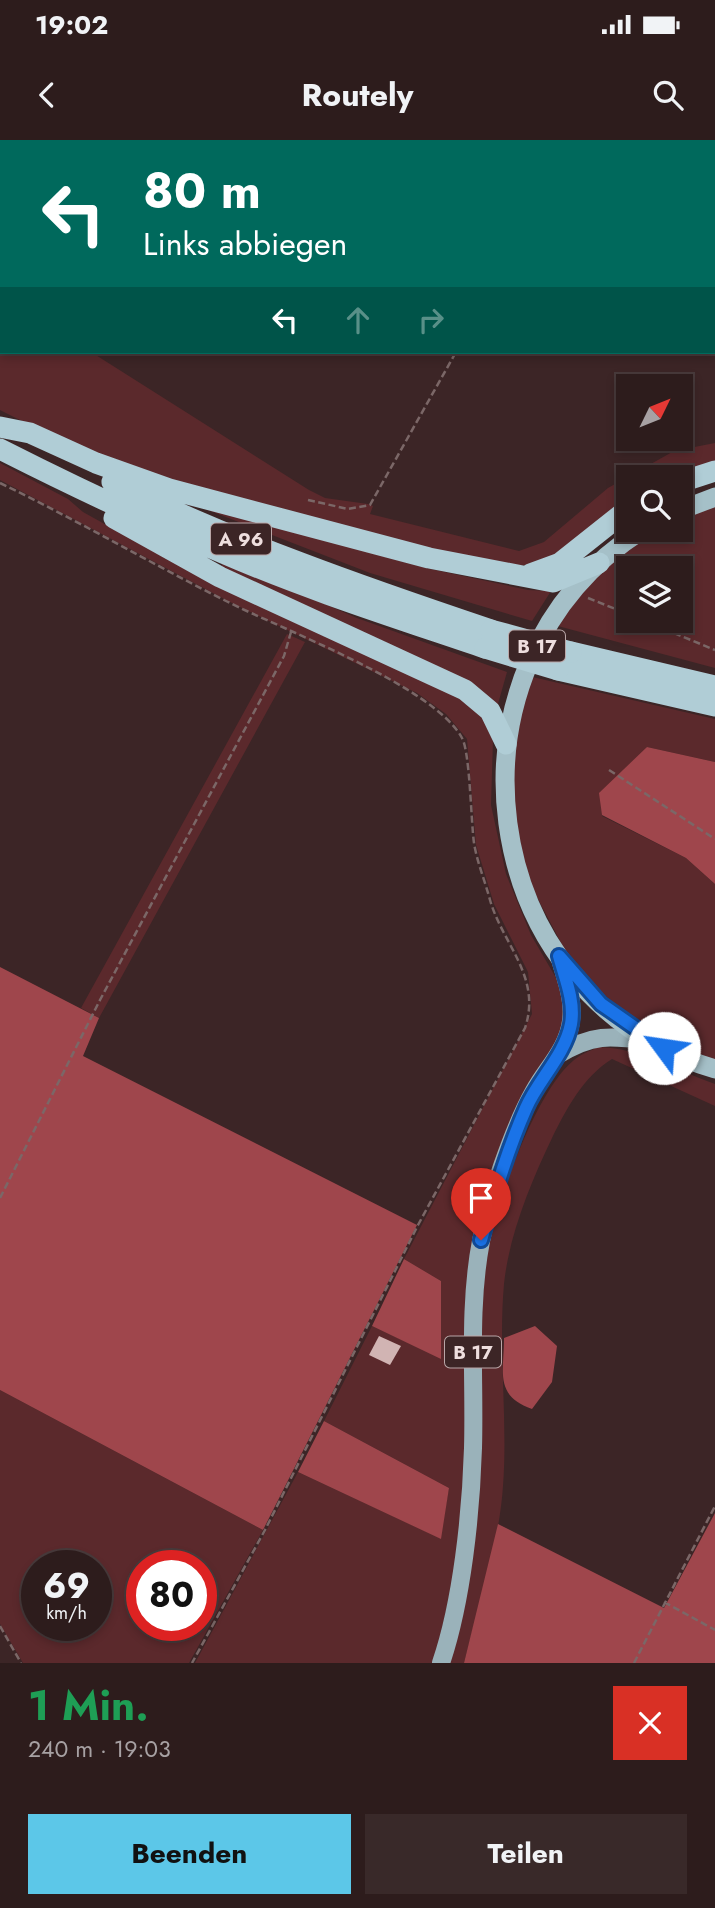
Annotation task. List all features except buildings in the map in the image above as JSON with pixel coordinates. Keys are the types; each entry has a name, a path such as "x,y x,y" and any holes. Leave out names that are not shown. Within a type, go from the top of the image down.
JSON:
{"highway":[{"path":"0,427 30,433 96,463 169,489 429,558 553,582 599,564"},
{"name":"A 96","path":"0,427 150,500 558,670 715,706"},
{"name":"A 96","path":"0,449 71,485 225,555 361,606 488,639 571,652 715,686"},
{"path":"693,478 715,471"},
{"path":"71,485 102,511 220,577 465,690 490,711 506,744"},
{"path":"693,505 715,497"},
{"path":"514,575 534,574 560,563 616,519"},
{"name":"B 17","path":"627,542 599,564 572,591 545,631 524,674 506,744 505,816 515,864 532,909 559,956 601,1004 651,1041 715,1069"}],"main road":[{"name":"B 17","path":"441,1663 462,1566 470,1504 473,1450 473,1300 481,1240 497,1182 525,1110 558,1055 571,1025 572,1011 559,956"},
{"name":"B 17","path":"558,1055 582,1041 603,1036 651,1041"}],"path":[{"path":"308,500 348,509 370,506 455,354"},
{"path":"0,483 85,524 229,603 417,695 445,716 464,740 474,846 492,905 526,973 530,1014 525,1028 418,1225 247,1566 192,1663"},
{"path":"572,591 616,609"},
{"path":"0,1198 100,1000 284,656 291,632"},
{"path":"674,633 715,650"},
{"path":"609,770 715,839"},
{"path":"634,1663 715,1506"},
{"path":"664,1602 715,1630"},
{"path":"0,1626 21,1663"}],"shaded area":[{"path":"0,354 94,354 309,490 325,498 368,504 373,506 370,514 519,551 544,542 616,484 616,512 563,555 534,565 494,566 242,502 119,462 0,410"},
{"path":"715,443 715,466 693,472 693,465 649,465 672,452 693,452 693,447"},
{"path":"0,463 68,499 83,512 155,552 460,698 479,710 493,740 491,805 506,874 531,935 566,995 568,1011 475,1237 465,1300 466,1448 456,1567 434,1663 195,1663 207,1641 217,1641 217,1622 298,1472 440,1538 449,1488 324,1421 372,1326 441,1358 441,1281 404,1259 532,1014 528,972 494,904 476,845 467,739 446,714 417,693 228,601 0,480"},
{"path":"190,503 426,568 528,590 551,591 532,621 370,573"},
{"path":"715,504 715,668 554,625 616,557 616,633 693,633 693,556 617,556 636,542 693,542 693,512"},
{"path":"224,560 357,618 507,672 496,711 220,569"},
{"path":"287,634 305,642 99,1018 81,1008"},
{"path":"528,676 715,719 715,762 647,747 602,816 686,858 715,884 715,1062 654,1035 592,985 568,956 522,869 510,770"},
{"path":"647,747 715,762 715,884 686,858 602,815 599,793"},
{"path":"0,967 99,1018 83,1056 417,1225 263,1530 0,1390"},
{"path":"598,1047 643,1055 715,1084 715,1106 612,1059 584,1084 552,1138 522,1209 504,1284 504,1461 497,1531 464,1663 448,1663 488,1241 511,1171 546,1095 574,1060"},
{"path":"404,1259 441,1281 441,1359 372,1326"},
{"path":"535,1326 557,1346 552,1382 532,1409 520,1403 506,1390 503,1362 504,1338"},
{"path":"0,1390 263,1530 217,1613 217,1550 126,1550 126,1641 201,1641 189,1663 23,1663 0,1624"},
{"path":"324,1421 449,1488 441,1539 298,1472"},
{"path":"715,1513 715,1663 464,1663 498,1524 664,1608"}],"route":[{"path":"481,1240 497,1182 525,1110 558,1055 571,1025 571,999 559,956 601,1004 664,1048"}]}
